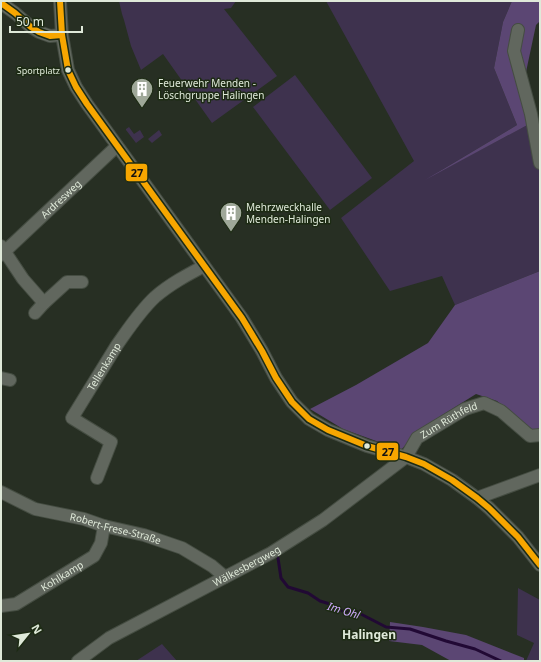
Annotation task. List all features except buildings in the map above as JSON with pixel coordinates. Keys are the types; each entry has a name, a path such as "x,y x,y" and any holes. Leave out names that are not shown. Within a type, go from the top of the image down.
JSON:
{"street":[{"path":"60,1 62,35 68,70 76,87 159,205 242,318 276,378 292,402 309,419 328,430 367,446 424,464 438,471 477,498 518,537 540,565"},
{"path":"1,3 39,32 50,36 62,35"},
{"path":"518,30 514,51 531,114 540,163"},
{"name":"Ardresweg","path":"44,303 23,279 2,251 117,146"},
{"name":"Tellenkamp","path":"97,478 111,442 72,418 135,318 166,288 184,276 204,266"},
{"path":"35,313 67,282 82,282"},
{"name":"Zum Rüthfeld","path":"406,458 417,438 465,409 484,403 501,411 530,436 540,435"},
{"name":"Wälkesbergweg","path":"78,661 109,638 271,553 323,520 406,458"},
{"path":"477,498 540,475"},
{"name":"Robert-Frese-Straße","path":"1,492 35,509 84,519 104,526 144,535 182,548 212,566 225,577"},
{"name":"Kohlkamp","path":"1,606 16,604 94,556 101,544 104,526"}],"shaded area":[{"path":"119,1 236,1 231,8 224,9 277,76 212,123 163,54 141,70 131,46"},
{"path":"326,1 512,1 503,22 494,68 517,125 435,174 533,122 540,172 540,271 455,305 442,276 390,291 341,218 414,161"},
{"path":"512,1 540,1 540,21 536,25 526,72 533,122 425,180 517,125 494,68 503,22"},
{"path":"295,75 372,178 330,210 253,107"},
{"path":"129,127 134,134 140,130 144,137 136,143 126,130"},
{"path":"159,130 162,135 152,143 148,139"},
{"path":"540,271 540,430 530,431 497,401 476,394 420,429 401,450 343,429 310,409 356,385 428,343 455,305"},
{"path":"518,588 540,600 540,661 526,661 534,643 517,635"},
{"path":"390,622 466,635 524,658 524,661 451,661 422,645 389,641"},
{"path":"162,644 177,661 136,661"}],"waterway":[{"name":"Im Ohl","path":"278,558 281,578 288,587 308,593 320,601 330,604 344,612 355,611 386,627 410,629 475,649 501,661"}],"transit line":[{"name":"27","path":"60,1 62,35 68,70 76,87 242,318 276,378 292,402 309,419 328,430 367,446 406,457 424,464 452,480 489,508 518,537 540,565"},
{"name":"27","path":"1,3 39,32 50,36 62,35"}],"place":[{"name":"Sportplatz","path":"68,70"},
{"name":"Feuerwehr Menden - Löschgruppe Halingen","path":"142,108"},
{"name":"Mehrzweckhalle Menden-Halingen","path":"231,232"}],"district":[{"name":"Halingen","path":"369,634"}]}
